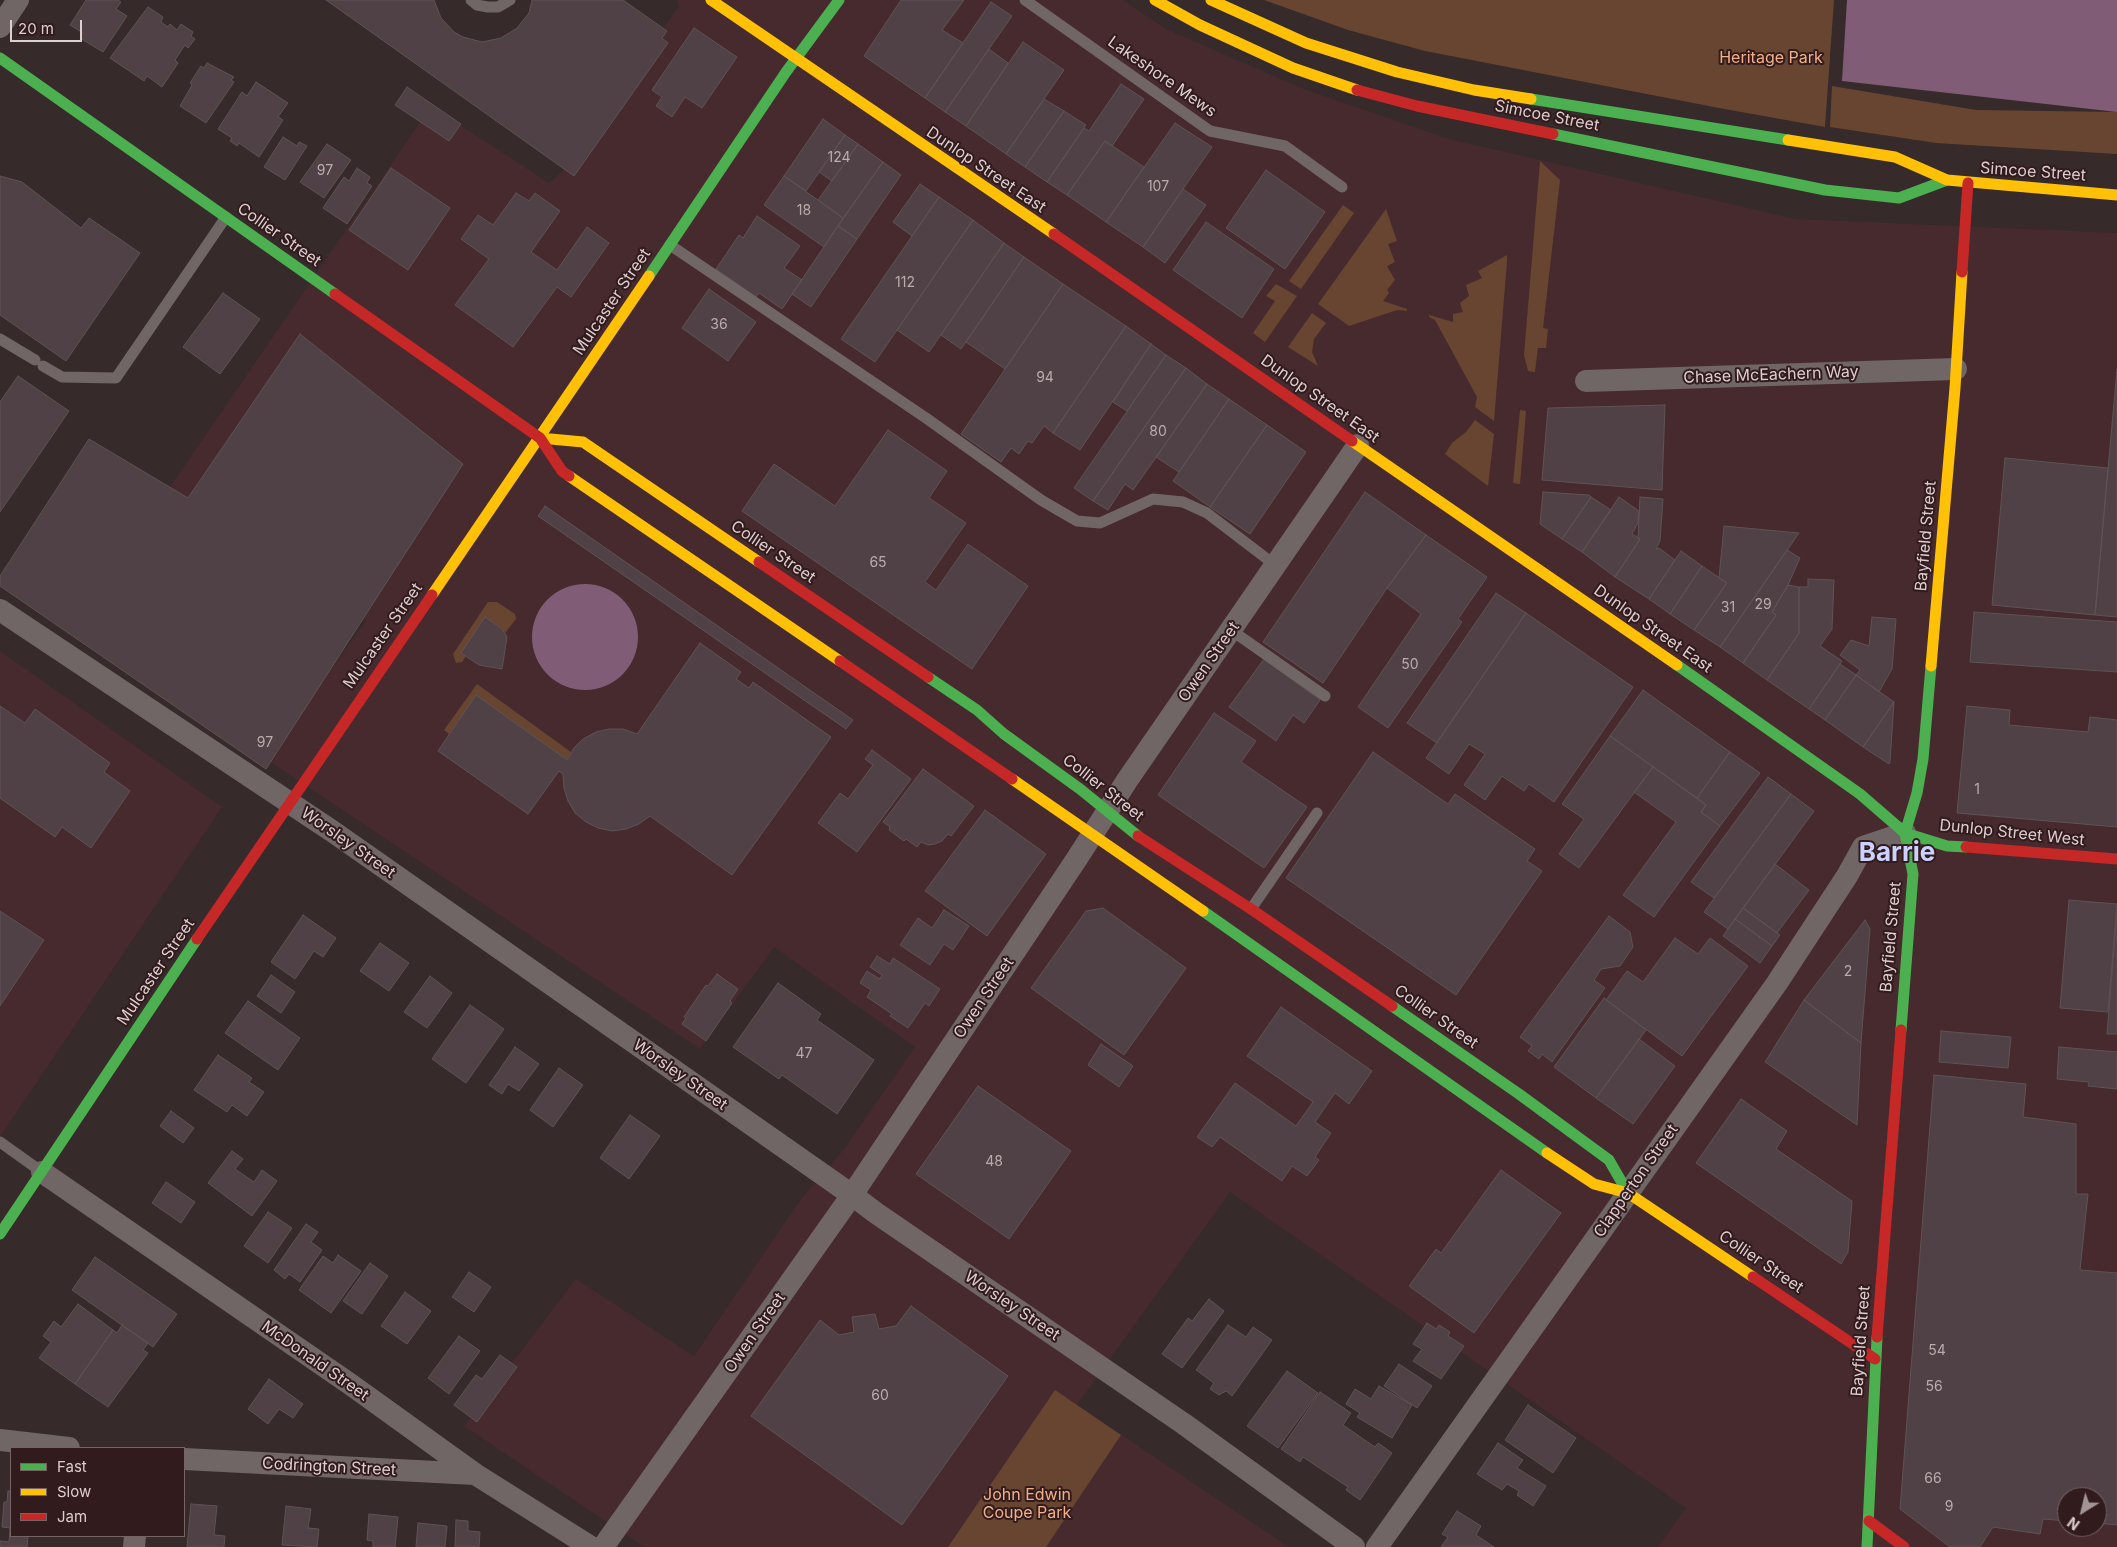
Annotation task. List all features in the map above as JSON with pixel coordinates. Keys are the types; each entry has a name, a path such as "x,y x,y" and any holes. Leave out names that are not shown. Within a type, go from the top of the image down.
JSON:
{"street":[{"path":"0,27 18,0"},
{"name":"Dunlop Street East","path":"711,0 1358,445 1478,530 1547,574 1860,794 1904,833"},
{"path":"796,59 838,0"},
{"name":"Simcoe Street","path":"1155,0 1200,25 1293,68 1362,92 1417,106 1825,190 1899,198 1947,180"},
{"name":"Simcoe Street","path":"1211,0 1306,43 1397,72 1520,98 1895,157 1947,180 1968,184 2117,195"},
{"name":"Collier Street","path":"0,58 540,438 562,471 1256,947 1501,1122 1594,1184 1628,1193 1875,1359"},
{"name":"Mulcaster Street","path":"0,1234 289,802 540,438 796,59"},
{"name":"Bayfield Street","path":"1867,1547 1870,1521 1875,1359 1913,874 1904,833 1917,793 1924,759 1956,369 1968,184"},
{"name":"Chase McEachern Way","path":"1586,380 1956,369"},
{"name":"Collier Street","path":"540,438 583,442 977,710 1004,734 1080,790 1129,830 1250,910 1519,1094 1609,1160 1628,1193"},
{"name":"Owen Street","path":"602,1547 852,1195 1071,869 1106,812 1358,445"},
{"name":"Worsley Street","path":"0,610 289,802 892,1224 1184,1424 1354,1547"},
{"name":"Dunlop Street West","path":"1904,833 1947,846 2117,860"},
{"name":"Clapperton Street","path":"1377,1547 1777,983 1863,847 1904,833"},
{"name":"McDonald Street","path":"42,1172 350,1384 475,1474 591,1547"},
{"path":"0,1440 60,1447"},
{"name":"Codrington Street","path":"185,1459 475,1474"},
{"path":"1870,1521 1904,1547"}],"lane":[{"path":"471,0 478,5 488,8 498,7 510,0"},
{"name":"Lakeshore Mews","path":"1025,0 1210,131 1285,146 1342,188"},
{"path":"0,339 62,377 116,378 226,217"},
{"path":"670,245 926,418 1041,500 1077,521 1100,524 1153,499 1183,502 1207,513 1275,565"},
{"path":"1231,630 1326,696"},
{"path":"1250,910 1316,813"},
{"path":"0,1142 42,1172"}],"shaded area":[{"path":"677,0 1123,0 1166,29 1304,89 1449,139 1796,219 2117,233 2117,1547 1658,1547 1686,1508 1230,1192 1077,1405 1289,1547 644,1547 464,1426 576,1279 694,1356 801,1199 844,1149 915,1047 774,947 700,1049 266,759 366,621 170,487 431,106 549,183 567,167 679,6"},
{"path":"1847,0 2117,0 2117,112 1842,81"},
{"path":"585,584 605,588 622,600 634,617 638,637 634,657 622,674 605,686 585,690 565,686 548,674 536,657 532,637 536,617 548,600 565,588"},
{"path":"0,651 222,807 0,1137"}],"green space":[{"name":"Heritage Park","path":"1264,0 1834,0 1825,127 1425,51 1348,30"},
{"path":"1832,86 1976,110 2117,112 2117,154 1936,143 1830,127"},
{"path":"1540,161 1560,180 1543,328 1548,329 1546,348 1538,348 1535,372 1528,371 1524,355"},
{"path":"1343,205 1354,213 1301,289 1289,281"},
{"path":"1386,209 1397,241 1388,244 1395,262 1387,266 1395,280 1387,290 1389,293 1383,301 1407,309 1407,311 1397,310 1349,326 1318,304"},
{"path":"1507,255 1494,421 1475,407 1477,397 1435,320 1429,317 1429,315 1453,322 1453,314 1463,312 1460,303 1469,296 1466,285 1482,278 1478,271"},
{"path":"1276,284 1297,296 1265,342 1253,333 1275,301 1266,296"},
{"path":"1312,313 1326,323 1314,339 1312,352 1318,366 1288,347"},
{"path":"1520,410 1526,411 1520,484 1513,483"},
{"path":"1475,420 1494,434 1488,486 1445,454 1452,443 1466,432"},
{"path":"488,602 497,602 515,614 516,619 505,633 485,618 461,653 466,656 462,662 456,663 453,654"},
{"path":"477,684 571,752 567,760 476,696 449,734 444,730"},
{"name":"John Edwin Coupe Park","path":"1055,1390 1121,1435 1046,1547 948,1547"}],"building":[{"path":"86,0 118,0 121,2 116,9 127,16 103,52 80,38 83,33 70,25"},
{"path":"326,0 434,0 441,18 454,32 463,37 482,42 501,38 517,28 529,13 532,0 623,0 667,31 662,38 668,43 574,176"},
{"path":"901,0 964,0 942,30 963,43 925,98 864,56"},
{"path":"991,2 1012,16 945,112 925,98"},
{"path":"148,7 163,17 161,22 168,27 170,24 177,30 181,24 193,32 191,36 195,39 188,48 185,45 175,60 178,63 162,87 147,76 144,81 110,58"},
{"path":"694,28 737,57 702,108 685,97 672,117 656,106 662,97 652,90"},
{"path":"1023,42 1064,70 1006,154 966,126"},
{"path":"989,49 1008,63 966,126 945,112"},
{"path":"207,63 234,77 231,80 234,82 206,123 180,106 192,85 190,83 201,66 204,68"},
{"path":"256,82 288,103 278,117 283,120 259,157 239,143 237,146 230,141 232,138 218,129 242,92 247,96"},
{"path":"1121,84 1144,99 1112,146 1105,141 1067,195 1047,182 1084,128 1089,131"},
{"path":"407,87 461,124 449,141 395,105"},
{"path":"1044,99 1064,111 1025,167 1006,154"},
{"path":"1064,111 1086,125 1047,182 1025,167"},
{"path":"823,119 845,135 806,191 784,176"},
{"path":"1175,123 1212,147 1143,247 1106,222"},
{"path":"845,135 858,144 832,181 819,172"},
{"path":"283,137 297,146 299,142 307,146 285,180 264,167"},
{"path":"1105,141 1144,167 1106,222 1067,195"},
{"path":"327,144 351,160 324,198 300,182"},
{"path":"858,144 883,162 843,218 818,200"},
{"path":"883,162 901,175 857,239 838,226"},
{"path":"357,168 370,177 367,183 372,186 347,224 323,208 344,177 349,181"},
{"path":"391,168 450,208 408,270 349,230"},
{"path":"1266,170 1325,212 1285,269 1226,228"},
{"path":"0,176 22,182 81,228 89,218 140,253 66,361 0,315"},
{"path":"784,176 843,218 824,247 764,205"},
{"path":"920,184 939,197 912,236 893,222"},
{"path":"1183,189 1206,205 1165,263 1143,247"},
{"path":"516,193 529,201 535,193 560,211 531,252 557,270 587,227 609,243 571,297 557,287 513,347 455,305 489,259 461,239 478,215 493,225"},
{"path":"939,197 973,220 875,362 841,339"},
{"path":"757,216 800,246 784,268 802,280 782,309 759,293 756,297 716,269 739,235 743,238"},
{"path":"973,220 1004,243 929,352 897,330"},
{"path":"1206,222 1274,269 1242,318 1173,270"},
{"path":"838,226 857,239 811,307 792,294"},
{"path":"1004,243 1024,257 961,349 941,335"},
{"path":"1024,257 1063,284 1005,369 966,342"},
{"path":"1063,284 1126,326 1053,433 1044,426 1032,443 1028,441 1019,454 1011,448 1001,462 961,434"},
{"path":"709,289 756,322 728,361 682,328"},
{"path":"223,293 260,319 220,374 183,347"},
{"path":"1126,326 1151,344 1080,450 1053,433"},
{"path":"300,334 463,464 266,769 0,586 0,576 89,439 188,498"},
{"path":"1151,344 1166,355 1127,411 1113,402"},
{"path":"1166,355 1186,368 1093,501 1074,488"},
{"path":"1186,368 1207,384 1169,439 1133,490 1125,484 1108,510 1093,501"},
{"path":"2117,369 2117,617 2095,615"},
{"path":"18,376 69,411 0,512 0,402"},
{"path":"1207,384 1229,399 1179,472 1156,457"},
{"path":"1229,399 1267,425 1210,507 1173,481"},
{"path":"1665,405 1662,490 1542,480 1548,408"},
{"path":"1267,425 1306,452 1250,534 1210,507"},
{"path":"888,430 947,471 929,498 966,523 925,582 936,590 968,544 1028,586 972,669 742,511 774,464 835,506"},
{"path":"2005,458 2108,468 2095,615 1992,605"},
{"path":"1365,492 1426,535 1387,588 1323,683 1263,642"},
{"path":"1543,492 1589,495 1591,497 1562,539 1540,524"},
{"path":"1591,497 1611,510 1582,552 1562,539"},
{"path":"1619,497 1639,511 1638,523 1632,534 1640,539 1615,577 1582,552"},
{"path":"1640,497 1663,499 1660,541 1656,549 1659,548 1675,560 1649,599 1615,577 1640,539 1638,538"},
{"path":"545,506 853,720 846,729 538,516"},
{"path":"1724,526 1799,533 1720,647 1694,630 1727,583 1719,578"},
{"path":"1426,535 1487,577 1458,619 1462,622 1388,728 1358,707 1421,614 1387,588"},
{"path":"1787,550 1800,558 1788,585 1772,612 1776,615 1743,663 1720,647"},
{"path":"1681,551 1702,566 1670,614 1649,599"},
{"path":"1702,566 1727,583 1694,630 1670,614"},
{"path":"1808,579 1834,580 1832,629 1820,646 1842,661 1809,709 1767,680 1799,633 1799,587 1808,587"},
{"path":"1788,585 1799,587 1799,633 1767,680 1743,663 1776,615 1772,612"},
{"path":"1496,593 1526,613 1437,743 1407,723"},
{"path":"1974,612 2117,622 2117,672 1970,662"},
{"path":"1526,613 1633,687 1554,802 1529,784 1524,791 1502,776 1485,800 1464,785 1485,754 1469,744 1449,774 1426,758"},
{"path":"485,617 502,629 507,637 502,669 479,665 461,653"},
{"path":"1872,617 1896,619 1892,669 1879,692 1856,675 1860,670 1840,655 1851,640 1869,646"},
{"path":"700,643 741,672 736,679 749,688 753,682 831,737 732,875 650,816 639,824 626,829 612,831 598,828 586,822 575,813 568,801 564,788 563,774 559,771 528,814 438,751 476,695 567,760 574,748 583,739 596,732 609,729 623,729 637,734"},
{"path":"1264,659 1320,700 1304,723 1293,715 1276,741 1229,707"},
{"path":"1840,664 1856,675 1825,720 1809,709"},
{"path":"1856,675 1894,702 1863,747 1825,720"},
{"path":"1643,690 1730,752 1697,798 1610,736"},
{"path":"1894,702 1890,762 1889,764 1863,747"},
{"path":"0,706 25,723 35,709 110,763 104,772 130,791 91,848 62,827 55,837 0,798"},
{"path":"1967,706 2010,710 2009,725 2088,732 2090,717 2117,720 2117,827 1957,813"},
{"path":"1214,713 1256,741 1241,762 1307,807 1264,868 1158,795"},
{"path":"1610,736 1653,767 1579,868 1559,854 1584,819 1562,804"},
{"path":"872,750 911,779 857,852 818,823 840,793 848,799 873,765 865,759"},
{"path":"1373,752 1448,804 1455,794 1535,849 1527,861 1542,871 1456,995 1286,878"},
{"path":"1730,752 1760,773 1720,826 1701,812 1706,805 1697,798"},
{"path":"1653,767 1706,805 1701,812 1720,826 1654,917 1623,895 1676,822 1634,792"},
{"path":"923,769 974,806 951,836 948,834 942,841 935,844 928,845 921,842 917,847 906,839 904,841 889,830 890,827 883,822"},
{"path":"1768,777 1791,794 1714,898 1691,882"},
{"path":"1791,794 1814,811 1728,929 1704,912"},
{"path":"985,810 1046,854 987,936 925,891"},
{"path":"1775,864 1809,890 1777,933 1743,908"},
{"path":"2069,900 2117,904 2108,1012 2060,1008"},
{"path":"1103,908 1186,968 1124,1055 1031,988 1086,911"},
{"path":"1743,908 1780,935 1772,946 1735,919"},
{"path":"944,910 969,926 953,950 944,944 930,965 900,945 918,918 932,928"},
{"path":"0,911 44,940 0,1006"},
{"path":"2117,912 2117,1034 2107,1034"},
{"path":"303,915 336,938 323,957 314,951 295,979 271,962"},
{"path":"1609,916 1630,932 1633,947 1620,966 1601,969 1594,980 1605,988 1552,1062 1542,1054 1539,1059 1528,1051 1532,1046 1520,1037"},
{"path":"1735,919 1772,946 1760,963 1723,936"},
{"path":"1865,920 1870,929 1861,1043 1804,1000"},
{"path":"1675,938 1698,954 1710,938 1748,966 1682,1056 1606,1000 1627,971 1643,982"},
{"path":"380,943 409,963 389,991 360,971"},
{"path":"877,956 890,964 893,958 940,989 929,1006 925,1003 908,1028 890,1016 892,1014 867,997 871,990 860,983 867,971 880,979 882,975 870,967"},
{"path":"717,974 738,989 730,1001 732,1003 706,1041 682,1024 686,1018 684,1017 706,985 708,986"},
{"path":"271,975 295,992 281,1013 257,996"},
{"path":"430,976 452,993 427,1028 404,1012"},
{"path":"778,983 821,1014 817,1020 874,1060 837,1114 782,1075 779,1079 733,1047"},
{"path":"1604,998 1646,1030 1596,1098 1554,1067"},
{"path":"1804,1000 1861,1043 1857,1125 1765,1062"},
{"path":"248,1001 300,1038 278,1070 225,1033"},
{"path":"470,1005 504,1029 466,1083 432,1059"},
{"path":"1281,1007 1372,1071 1349,1104 1335,1093 1315,1122 1331,1133 1315,1157 1319,1160 1307,1176 1292,1166 1282,1181 1220,1137 1212,1147 1197,1137 1235,1083 1296,1126 1313,1102 1247,1056"},
{"path":"1941,1031 2011,1037 2008,1068 1939,1062"},
{"path":"1639,1039 1675,1066 1633,1124 1596,1098"},
{"path":"1101,1044 1133,1066 1119,1087 1088,1065"},
{"path":"515,1047 539,1064 519,1091 508,1084 502,1094 489,1085"},
{"path":"2059,1047 2117,1052 2117,1089 2088,1086 2089,1082 2057,1079"},
{"path":"218,1055 252,1078 249,1082 264,1092 247,1116 232,1105 227,1112 194,1090"},
{"path":"559,1068 583,1085 553,1127 530,1110"},
{"path":"1934,1075 2026,1084 2023,1117 2076,1124 2076,1194 2088,1194 2080,1270 2117,1273 2117,1525 2107,1524 2107,1487 2057,1487 2057,1520 2043,1519 2040,1534 1993,1527 1980,1547 1950,1547 1900,1509"},
{"path":"978,1086 1071,1151 1009,1239 916,1174"},
{"path":"1741,1099 1787,1131 1776,1149 1852,1201 1848,1252 1841,1264 1696,1163"},
{"path":"171,1111 194,1128 183,1143 160,1126"},
{"path":"630,1115 660,1136 629,1179 600,1158"},
{"path":"232,1151 243,1159 235,1169 254,1182 262,1170 277,1181 252,1216 208,1183"},
{"path":"1501,1170 1561,1213 1474,1333 1409,1286 1436,1249 1441,1253"},
{"path":"166,1182 195,1202 181,1223 152,1203"},
{"path":"268,1212 292,1228 268,1263 244,1246"},
{"path":"306,1224 318,1232 311,1242 322,1250 300,1282 289,1274 285,1279 274,1270"},
{"path":"338,1255 361,1271 331,1313 299,1290 323,1256 333,1263"},
{"path":"95,1257 177,1314 153,1347 72,1290"},
{"path":"370,1263 388,1276 362,1314 343,1301"},
{"path":"469,1272 491,1287 474,1312 452,1297"},
{"path":"405,1292 431,1311 407,1344 381,1326"},
{"path":"1209,1299 1224,1311 1182,1368 1162,1354 1188,1318 1192,1321"},
{"path":"78,1304 113,1330 75,1384 39,1358 51,1342 43,1336 54,1321 61,1327"},
{"path":"911,1306 1008,1376 902,1525 751,1416 820,1320 839,1335 854,1332 852,1317 875,1314 879,1329 896,1326"},
{"path":"1427,1323 1436,1329 1439,1325 1450,1332 1448,1336 1464,1346 1441,1379 1413,1361 1422,1349 1413,1344"},
{"path":"122,1325 148,1343 143,1350 148,1353 108,1407 75,1384 113,1330 117,1333"},
{"path":"1228,1325 1246,1337 1253,1327 1272,1340 1232,1396 1226,1391 1219,1395 1210,1389 1214,1383 1196,1370"},
{"path":"459,1336 480,1351 449,1394 428,1378"},
{"path":"500,1355 517,1367 477,1422 454,1405 476,1375 482,1379"},
{"path":"1399,1364 1432,1386 1417,1408 1384,1386"},
{"path":"1287,1371 1318,1393 1278,1448 1247,1426"},
{"path":"269,1379 303,1404 293,1418 279,1409 268,1424 248,1409"},
{"path":"1379,1386 1412,1405 1392,1438 1357,1417 1360,1413 1346,1404 1355,1389 1371,1399"},
{"path":"1320,1392 1351,1413 1343,1425 1375,1447 1378,1443 1392,1453 1360,1500 1346,1490 1348,1487 1303,1457 1300,1462 1281,1449"},
{"path":"1528,1405 1576,1438 1553,1473 1505,1440"},
{"path":"1498,1443 1523,1460 1517,1468 1546,1486 1533,1506 1517,1495 1519,1491 1507,1484 1502,1490 1477,1474"},
{"path":"8,1491 10,1491 10,1528 2,1527 4,1502 7,1502"},
{"path":"191,1504 217,1506 214,1535 225,1536 224,1547 187,1547"},
{"path":"286,1506 311,1509 308,1528 319,1529 317,1547 282,1545"},
{"path":"1457,1511 1481,1526 1476,1535 1494,1547 1441,1547 1448,1537 1442,1534"},
{"path":"369,1514 398,1517 395,1547 373,1547 373,1541 367,1540"},
{"path":"456,1520 468,1521 468,1531 480,1532 479,1547 455,1547"},
{"path":"418,1523 447,1526 445,1547 416,1547"},
{"path":"10,1528 10,1537 28,1537 27,1547 0,1547 0,1541 9,1542"}],"traffic: fast":[{"path":"649,276 786,72 839,0"},
{"path":"0,58 335,294"},
{"path":"1531,99 1788,140"},
{"path":"1553,134 1825,190 1899,198 1947,180"},
{"path":"1677,665 1860,794 1905,833 1947,846 1966,847"},
{"path":"1901,1030 1913,874 1905,833 1917,793 1923,759 1931,666"},
{"path":"928,677 977,710 1004,734 1080,789 1138,836"},
{"path":"1203,911 1547,1153"},
{"path":"0,1234 197,939"},
{"path":"1392,1006 1519,1094 1609,1160 1628,1193"},
{"path":"1867,1547 1877,1337"}],"traffic: slow":[{"path":"711,0 1054,234"},
{"path":"1155,0 1200,25 1293,68 1357,90"},
{"path":"1211,0 1306,43 1397,72 1474,90 1531,99"},
{"path":"1788,140 1895,157 1947,180 2117,195"},
{"path":"1931,666 1955,388 1962,272"},
{"path":"432,595 649,276"},
{"path":"540,438 583,442 759,562"},
{"path":"1352,441 1677,665"},
{"path":"569,476 840,661"},
{"path":"1012,779 1203,911"},
{"path":"1547,1153 1594,1184 1628,1193 1753,1277"}],"traffic: jam":[{"path":"1357,90 1417,106 1553,134"},
{"path":"1962,272 1968,183"},
{"path":"1054,234 1352,441"},
{"path":"335,294 540,438 562,471 569,476"},
{"path":"759,562 928,677"},
{"path":"197,939 432,595"},
{"path":"840,661 1012,779"},
{"path":"1138,836 1251,909 1392,1006"},
{"path":"1966,847 2117,859"},
{"path":"1877,1337 1901,1030"},
{"path":"1753,1277 1875,1359"},
{"path":"1869,1521 1904,1547"}],"district":[{"name":"Barrie","path":"1897,853"}]}
